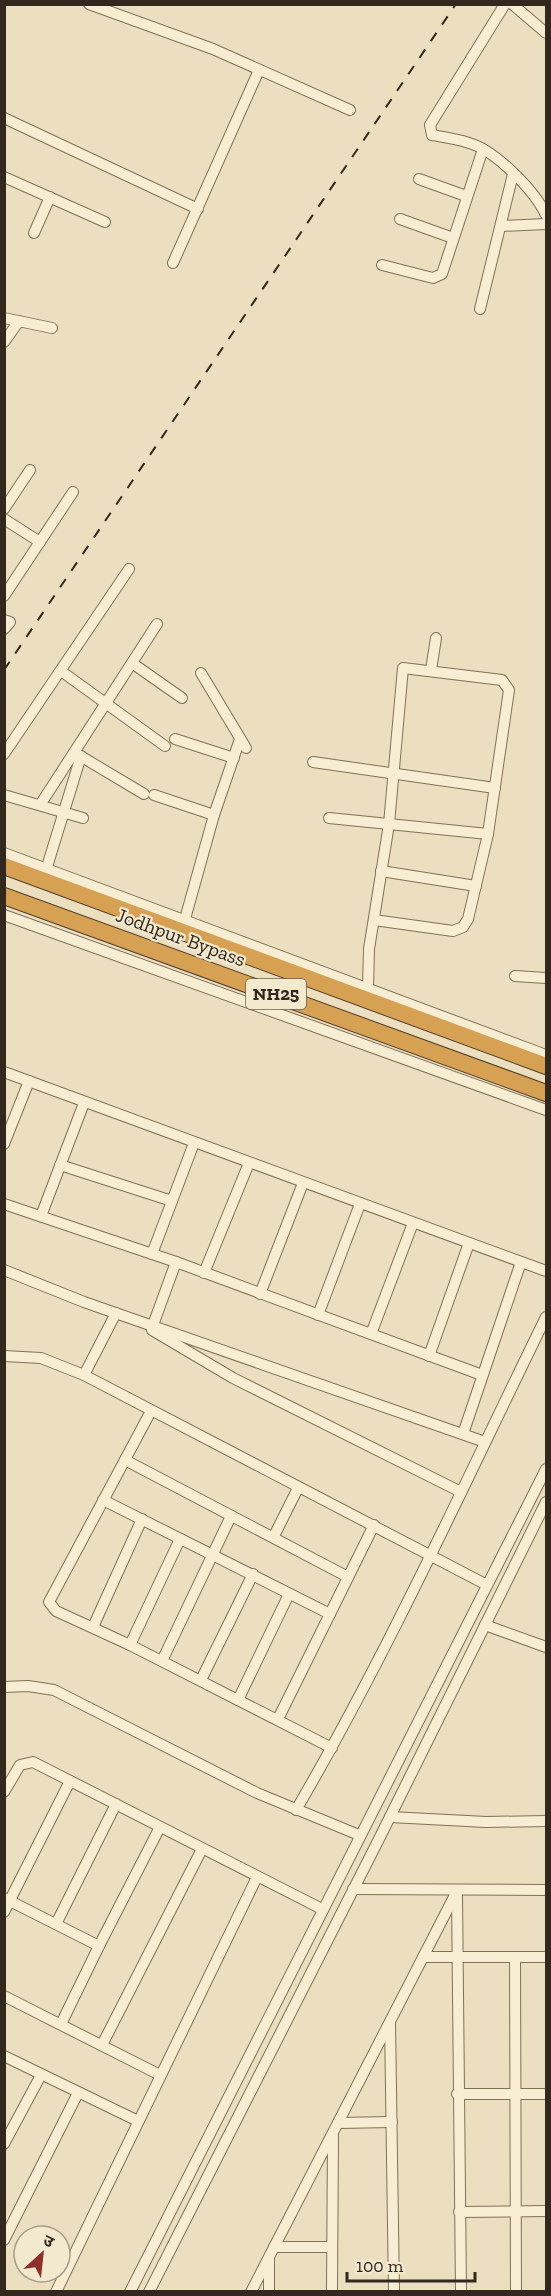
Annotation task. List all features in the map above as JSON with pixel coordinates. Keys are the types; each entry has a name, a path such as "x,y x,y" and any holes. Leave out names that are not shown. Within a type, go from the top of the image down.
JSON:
{"highway":[{"path":"4,866 546,1066"},
{"name":"Jodhpur Bypass","path":"4,896 546,1093"}],"street":[{"path":"89,4 188,39 350,110"},
{"path":"504,4 430,125 432,135 470,143 483,149 513,174 541,203 546,215"},
{"path":"512,4 546,33"},
{"path":"172,263 258,70"},
{"path":"4,118 198,208"},
{"path":"382,265 438,278 442,274 483,149"},
{"path":"480,309 513,174"},
{"path":"419,179 466,196"},
{"path":"6,181 50,197 105,222"},
{"path":"34,233 50,197"},
{"path":"400,219 453,238"},
{"path":"501,226 546,224"},
{"path":"4,318 52,328"},
{"path":"4,342 19,321"},
{"path":"4,509 30,470"},
{"path":"4,596 73,492"},
{"path":"4,519 40,542"},
{"path":"4,754 129,569"},
{"path":"4,620 10,622 4,629"},
{"path":"40,805 77,754 106,703 157,624"},
{"path":"431,670 436,638"},
{"path":"132,663 182,698"},
{"path":"368,988 369,949 389,824 403,668 496,678 506,684 509,690 488,834 468,920 458,931 374,920"},
{"path":"61,670 106,703 170,742 234,758"},
{"path":"185,919 214,815 234,758 243,744 201,673"},
{"path":"77,754 149,794 214,815"},
{"path":"46,870 77,754"},
{"path":"313,762 495,788"},
{"path":"4,795 83,818"},
{"path":"329,818 488,834"},
{"path":"4,853 546,1054"},
{"path":"381,871 476,886"},
{"path":"4,915 546,1110"},
{"path":"515,976 546,978"},
{"path":"4,1072 249,1164 546,1271"},
{"path":"4,1144 29,1081"},
{"path":"40,1216 84,1103"},
{"path":"152,1254 194,1143"},
{"path":"204,1273 249,1164"},
{"path":"60,1165 172,1202"},
{"path":"260,1294 303,1183"},
{"path":"4,1204 176,1262 482,1375"},
{"path":"318,1315 360,1204"},
{"path":"371,1334 413,1223"},
{"path":"429,1356 469,1243"},
{"path":"153,1325 176,1262"},
{"path":"463,1434 521,1262"},
{"path":"4,1270 116,1313 485,1442"},
{"path":"84,1376 116,1313"},
{"path":"296,1810 332,1748 430,1557 546,1317"},
{"path":"134,1319 233,1378 461,1492"},
{"path":"4,1356 41,1358 84,1376 487,1585"},
{"path":"151,1411 49,1602 56,1611 201,1680 332,1748"},
{"path":"125,1460 274,1536 348,1577"},
{"path":"130,2292 546,1469"},
{"path":"274,1536 297,1488"},
{"path":"103,1500 330,1614"},
{"path":"149,2292 390,1817 546,1502"},
{"path":"162,1661 231,1516"},
{"path":"93,1627 142,1519"},
{"path":"278,1719 374,1525"},
{"path":"130,1645 180,1539"},
{"path":"201,1680 253,1574"},
{"path":"238,1700 290,1593"},
{"path":"484,1625 546,1647"},
{"path":"4,1687 28,1686 54,1690 296,1810 359,1835"},
{"path":"5,1789 16,1770 25,1762 33,1762 322,1910"},
{"path":"4,1912 7,1899 70,1781"},
{"path":"56,1924 116,1804"},
{"path":"390,1817 486,1822 546,1821"},
{"path":"61,2024 160,1827"},
{"path":"102,2045 202,1849"},
{"path":"56,2292 257,1877"},
{"path":"353,1889 546,1890"},
{"path":"251,2292 457,1891"},
{"path":"457,1891 460,2292"},
{"path":"7,1899 99,1946"},
{"path":"423,1957 546,1957"},
{"path":"515,1957 516,2292"},
{"path":"4,1995 160,2075"},
{"path":"390,2020 394,2292"},
{"path":"4,2056 138,2121"},
{"path":"4,2144 41,2075"},
{"path":"4,2240 78,2093"},
{"path":"457,2094 546,2094"},
{"path":"335,2128 392,2122"},
{"path":"332,2292 335,2128"},
{"path":"459,2212 546,2211"},
{"path":"271,2252 332,2247"},
{"path":"269,2292 271,2252"}],"railway":[{"path":"4,670 456,4"}]}
